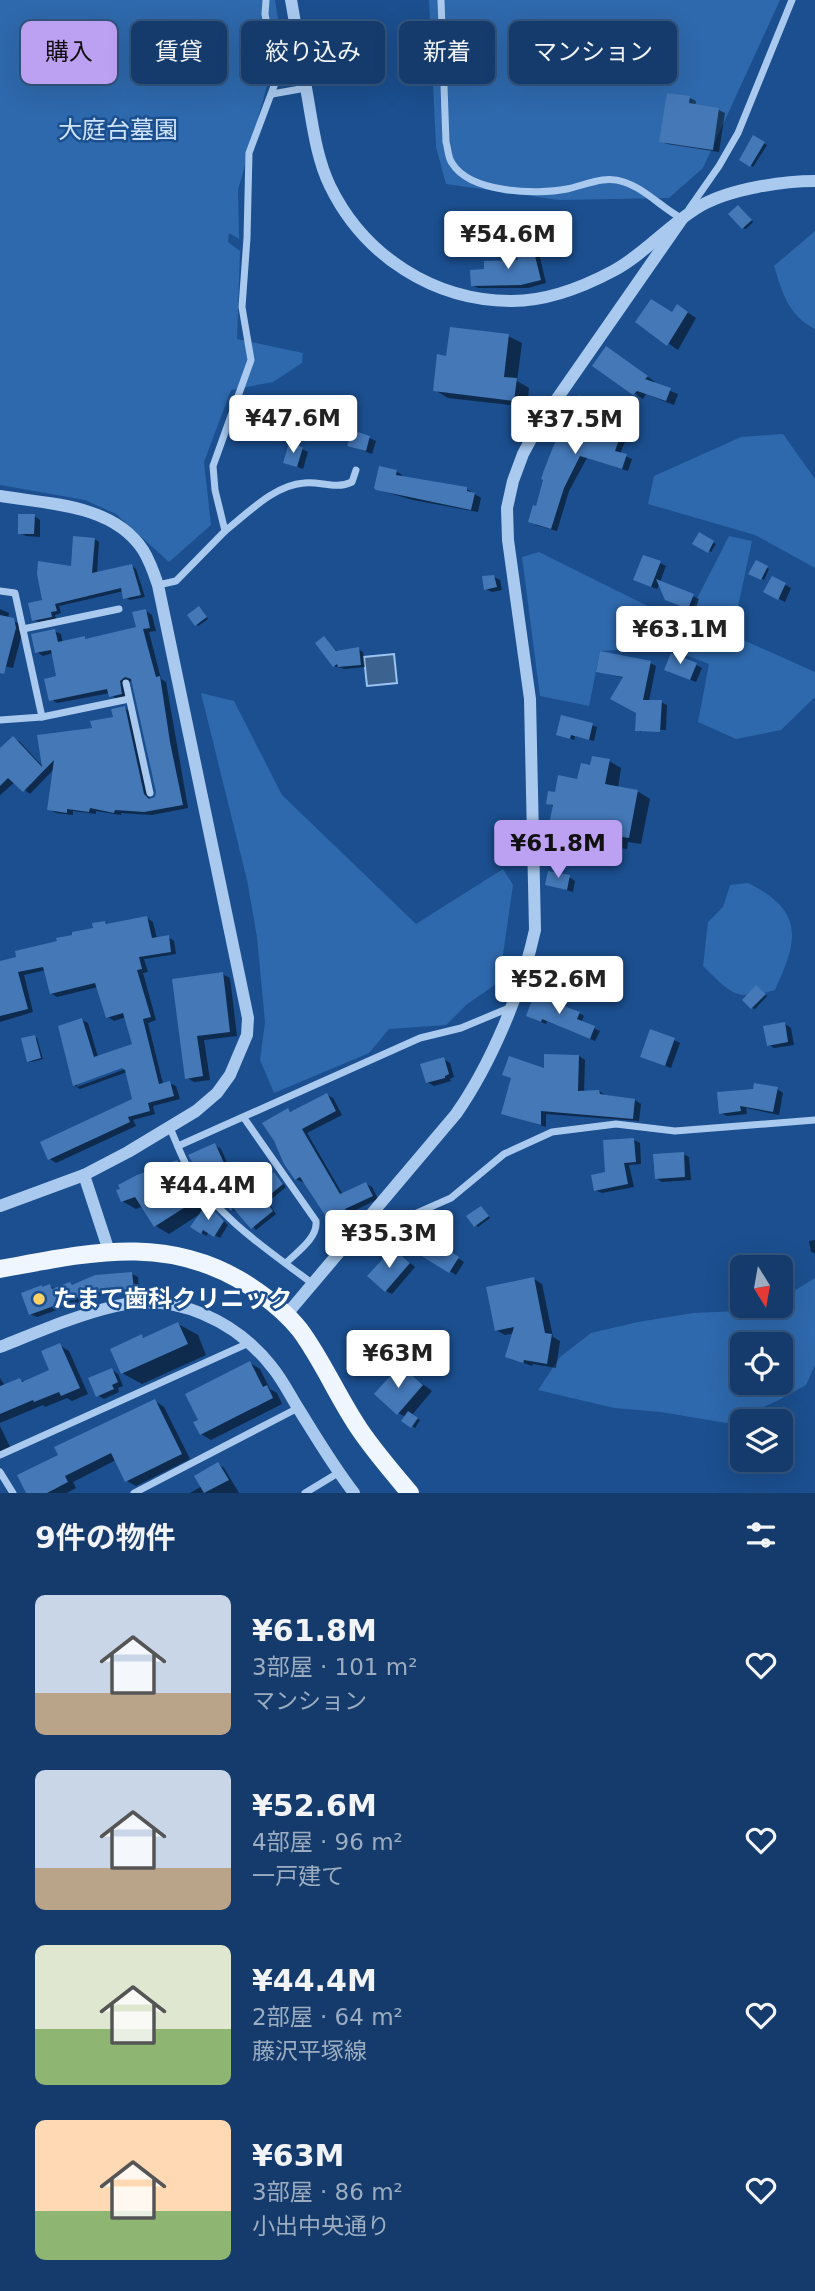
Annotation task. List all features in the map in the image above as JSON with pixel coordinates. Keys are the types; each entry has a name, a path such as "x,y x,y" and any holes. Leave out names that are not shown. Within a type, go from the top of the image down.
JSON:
{"main road":[{"path":"0,1269 109,1251 166,1252 202,1262 237,1278 287,1314 308,1341 360,1430 410,1493"}],"street":[{"path":"225,531 215,489 213,466 251,360 242,307 249,153 277,78 265,14 266,0"},
{"path":"291,0 316,142 330,186 352,222 372,245 399,268 429,284 469,296 513,301 549,297 586,285 616,270 682,219 718,198 785,183 815,181"},
{"path":"441,0 446,142 451,162 463,174 486,185 515,192 540,193 568,189 603,179 625,182 682,219"},
{"path":"287,1314 456,1114 475,1087 527,966 535,930 530,699 508,540 507,508 513,481 523,454 555,400 719,166 738,133 792,0"},
{"path":"272,94 306,88"},
{"path":"158,586 176,581 225,531 262,502 287,487 304,482 343,486 352,482 356,470"},
{"path":"0,496 74,508 113,521 142,548 158,586 248,1018 247,1035 224,1084 196,1111 84,1175 0,1206"},
{"path":"0,591 15,593 42,717"},
{"path":"23,629 118,609"},
{"path":"126,683 149,793"},
{"path":"0,720 42,717 129,699"},
{"path":"178,1146 420,1038 461,1028 510,1008"},
{"path":"244,1118 316,1221 317,1229 314,1235 286,1264"},
{"path":"369,1215 401,1220 451,1198 505,1154 551,1132 616,1124 674,1131 815,1119"},
{"path":"170,1128 188,1167 214,1201 242,1230 313,1284"},
{"path":"84,1175 109,1251"},
{"path":"0,1347 119,1305 155,1303 191,1309 222,1321 251,1342 274,1368 338,1473 354,1493"},
{"path":"0,1455 251,1342"},
{"path":"134,1493 298,1408"},
{"path":"0,1472 13,1493"},
{"path":"305,1493 338,1473"}],"green space":[{"name":"大庭台墓園","path":"0,0 275,0 278,21 241,21 241,84 288,84 267,86 238,190 239,239 229,233 228,242 240,251 237,339 303,353 302,363 273,382 231,390 204,462 211,525 169,562 116,514 85,500 0,485"},
{"path":"429,0 780,0 703,168 669,198 559,200 446,184 436,147 433,84 495,84 495,21 430,21"},
{"path":"815,231 815,329 798,317 788,303 774,266"},
{"path":"783,434 815,479 815,568 755,535 648,504 654,476 741,437"},
{"path":"729,536 752,541 732,635 815,672 815,697 781,730 736,739 698,722 709,664 665,647 600,651 589,706 540,696 522,557 539,552 684,624"},
{"path":"201,693 234,701 282,795 416,924 503,869 513,885 499,982 466,1005 446,1025 389,1029 369,1053 274,1093 260,1060 265,1022 257,937 247,880"},
{"path":"748,883 779,904 788,916 792,928 792,942 775,990 742,995 728,989 703,966 708,922 723,907 730,885"},
{"path":"815,1278 815,1365 806,1385 793,1392 793,1332 730,1332 730,1395 788,1395 758,1409 730,1409 730,1421 726,1423 661,1412 614,1408 538,1390 560,1357 591,1333 693,1313 730,1311 730,1318 793,1318 793,1292"}],"shaded area":[{"path":"394,654 397,683 367,686 364,657"}],"building":[{"path":"667,93 690,96 689,103 719,108 713,150 659,142"},
{"path":"753,135 765,142 750,167 739,160"},
{"path":"738,205 752,220 742,229 728,214"},
{"path":"533,248 541,280 521,285 471,286 470,270 484,269 484,261 518,260 516,252"},
{"path":"651,299 672,312 677,304 688,312 667,346 635,322"},
{"path":"450,327 509,334 504,377 517,378 514,401 433,391 437,354 446,356"},
{"path":"606,346 648,376 645,379 671,388 666,401 637,391 633,395 592,366"},
{"path":"579,395 586,400 588,396 600,404 598,408 601,410 597,415 621,434 615,451 627,454 622,469 580,456 564,488 551,529 528,522 533,505 536,506 543,480 541,479 557,437 563,440 573,413 569,409"},
{"path":"351,432 370,436 366,451 347,446"},
{"path":"289,443 303,447 297,467 283,463"},
{"path":"379,466 397,470 396,475 467,487 467,491 475,493 471,510 376,490 374,488"},
{"path":"18,514 35,514 34,534 18,534"},
{"path":"699,532 714,541 708,553 692,544"},
{"path":"73,536 95,538 92,573 132,564 141,595 123,599 121,588 55,604 57,611 51,612 52,617 32,621 28,603 42,600 37,574 38,561 71,566"},
{"path":"643,555 661,561 651,587 633,580"},
{"path":"756,560 768,566 761,580 748,574"},
{"path":"494,575 497,587 484,590 482,576"},
{"path":"772,576 786,583 778,600 763,592"},
{"path":"656,579 694,594 688,609 665,600"},
{"path":"199,606 207,617 195,626 187,615"},
{"path":"146,609 150,628 143,629 156,677 160,676 183,805 144,812 115,810 114,813 90,808 89,812 47,810 54,760 23,792 8,778 0,786 0,748 13,736 42,767 37,735 92,728 90,721 113,717 111,709 125,706 144,794 149,799 155,797 131,679 125,677 120,681 122,694 109,697 107,689 49,701 44,679 56,676 51,650 35,653 31,634 55,629 58,642 85,636 85,639 136,627 132,612"},
{"path":"0,615 14,618 16,628 4,674 0,673"},
{"path":"324,636 336,651 359,647 361,665 338,667 337,664 333,667 315,643"},
{"path":"600,651 651,661 643,700 662,700 660,732 635,731 636,713 610,699 623,677 596,672"},
{"path":"671,653 697,663 690,680 664,670"},
{"path":"561,715 593,723 589,740 571,735 570,739 556,735"},
{"path":"592,756 610,759 605,784 638,790 629,838 616,836 615,843 601,840 602,833 576,829 575,836 561,833 562,826 549,824 553,805 546,804 548,791 555,792 558,775 577,779 581,763 590,765"},
{"path":"548,871 570,875 567,890 545,885"},
{"path":"147,916 152,938 169,935 171,952 139,957 142,969 137,970 151,1017 143,1019 159,1084 170,1081 174,1096 148,1103 150,1111 128,1117 130,1122 48,1160 40,1142 132,1099 125,1070 122,1068 73,1086 58,1026 82,1018 94,1057 132,1044 123,1013 106,1018 95,983 50,994 43,967 18,972 28,1009 0,1016 0,961 16,957 15,951 57,941 56,938 72,935 72,932 93,928 92,923 105,921 106,924"},
{"path":"223,972 230,1032 197,1036 203,1076 185,1079 172,979"},
{"path":"756,985 766,994 751,1009 742,1000"},
{"path":"534,995 580,1012 577,1019 595,1026 590,1039 542,1019 541,1022 526,1016"},
{"path":"785,1022 788,1042 767,1046 763,1026"},
{"path":"650,1029 675,1038 665,1066 640,1057"},
{"path":"35,1035 41,1058 27,1062 21,1038"},
{"path":"544,1054 579,1055 578,1091 599,1090 600,1094 635,1099 633,1119 541,1111 541,1125 501,1114 511,1078 502,1075 509,1056 544,1068"},
{"path":"444,1057 449,1074 445,1078 426,1083 420,1064"},
{"path":"754,1083 778,1087 773,1112 740,1106 741,1111 719,1114 717,1092 753,1089"},
{"path":"327,1093 336,1111 302,1129 340,1194 366,1182 373,1196 345,1209 355,1220 338,1235 300,1177 295,1180 284,1164 262,1123 288,1108 290,1112"},
{"path":"634,1138 636,1162 624,1163 628,1184 594,1191 591,1175 605,1172 603,1140"},
{"path":"215,1143 224,1163 199,1174 188,1155"},
{"path":"684,1152 685,1177 655,1179 653,1154"},
{"path":"177,1160 198,1199 154,1227 135,1197 121,1202 116,1190 120,1189 118,1185 137,1175"},
{"path":"238,1172 255,1190 274,1172 283,1184 265,1199 273,1211 251,1229 233,1208 231,1211 214,1193"},
{"path":"207,1203 224,1221 214,1237 203,1230 201,1234 190,1227"},
{"path":"481,1206 489,1216 474,1227 466,1216"},
{"path":"430,1239 459,1257 449,1273 420,1255"},
{"path":"393,1248 410,1263 385,1292 367,1276"},
{"path":"132,1272 134,1289 90,1293 29,1315 21,1293 42,1285 50,1284 52,1289 70,1282 72,1285 95,1275"},
{"path":"534,1277 545,1333 552,1334 547,1364 524,1360 523,1363 505,1357 514,1327 495,1331 486,1287"},
{"path":"178,1322 188,1344 121,1374 110,1349 142,1334 143,1338"},
{"path":"60,1343 80,1388 61,1396 59,1392 34,1402 33,1400 0,1414 0,1386 20,1378 22,1382 49,1370 41,1351"},
{"path":"250,1361 263,1387 267,1385 273,1398 200,1435 193,1422 198,1420 185,1394"},
{"path":"400,1365 423,1385 397,1415 374,1394"},
{"path":"112,1368 118,1382 112,1385 114,1389 96,1397 88,1378"},
{"path":"155,1399 182,1454 125,1482 111,1453 65,1476 68,1482 47,1493 26,1493 17,1475 58,1455 54,1447"},
{"path":"408,1411 418,1418 411,1428 401,1421"},
{"path":"218,1462 229,1480 204,1493 194,1476"}],"place":[{"name":"たまて歯科クリニック","path":"39,1299"}]}
